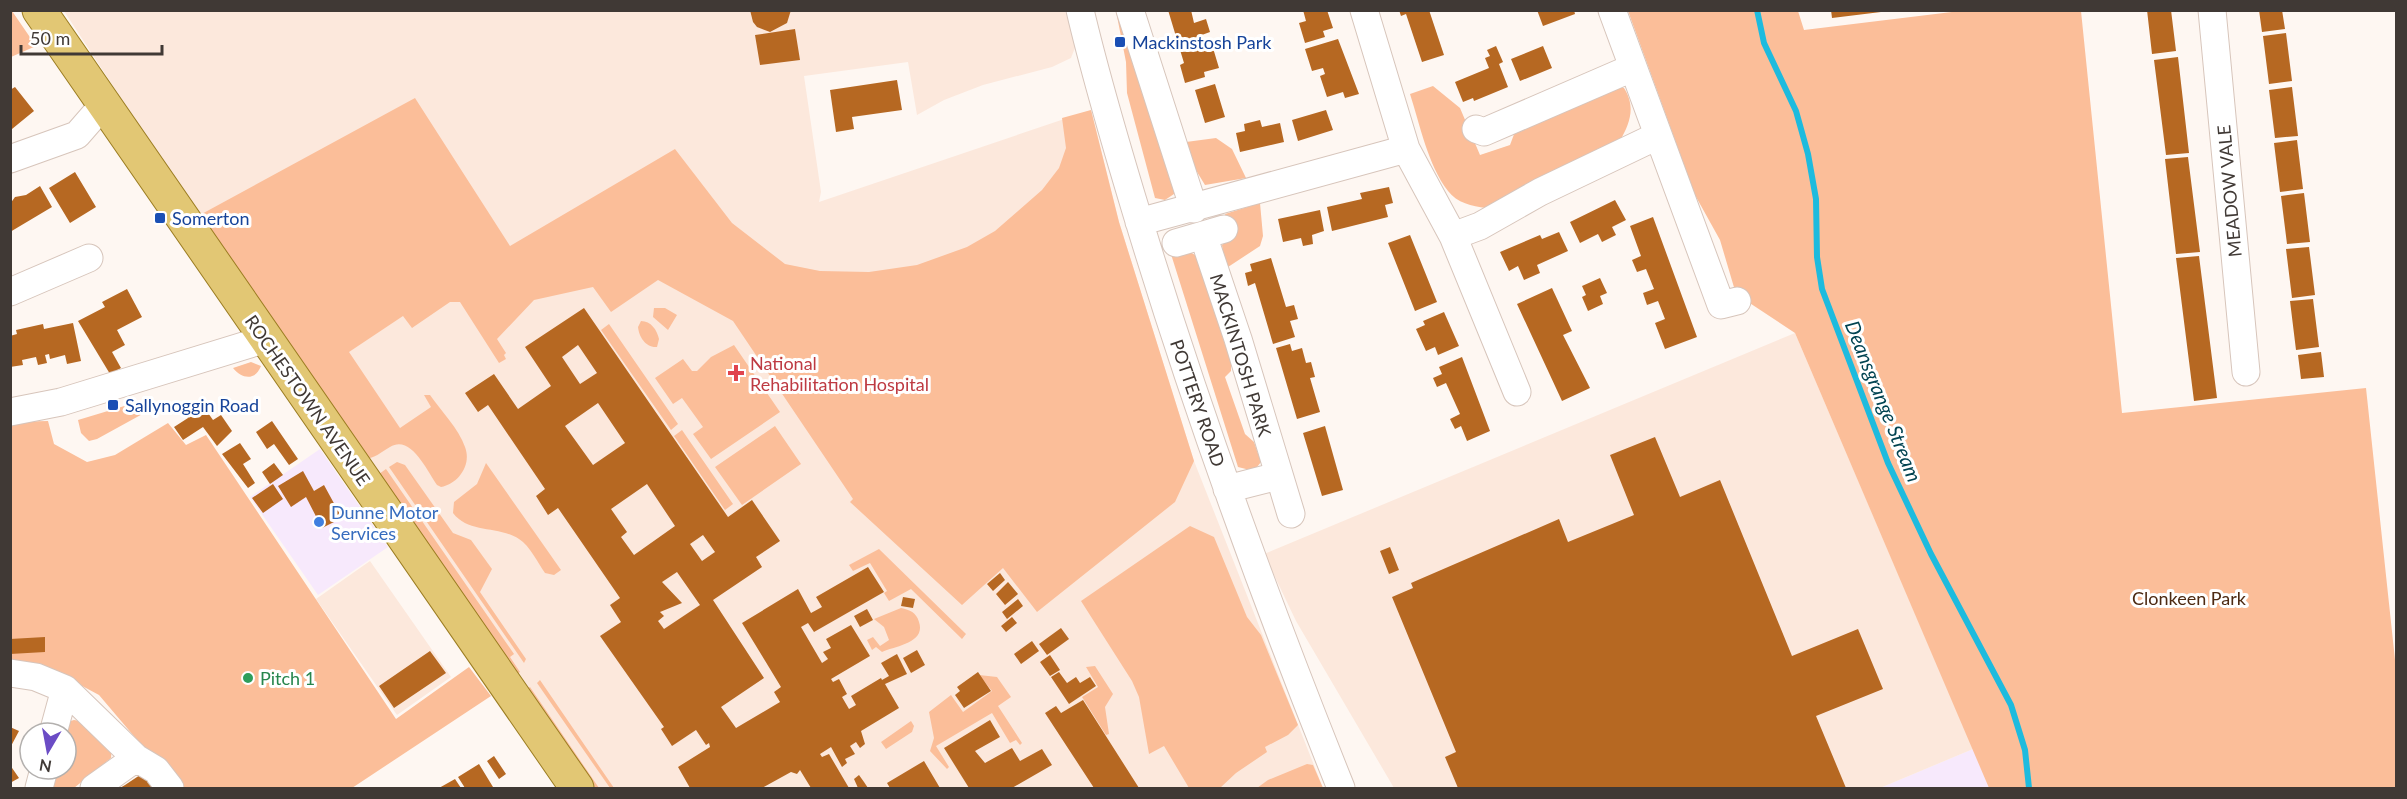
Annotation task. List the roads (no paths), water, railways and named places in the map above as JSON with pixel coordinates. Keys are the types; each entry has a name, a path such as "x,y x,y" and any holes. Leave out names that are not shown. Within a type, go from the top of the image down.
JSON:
{"main road":[{"name":"ROCHESTOWN AVENUE","path":"39,10 577,789"}],"street":[{"name":"POTTERY ROAD","path":"1080,10 1092,63 1139,222 1227,489 1341,789"},
{"path":"1130,10 1194,209"},
{"path":"1364,10 1406,149 1453,236 1517,392"},
{"path":"1612,10 1721,305 1737,301"},
{"name":"MEADOW VALE","path":"2212,10 2246,372"},
{"path":"1476,129 1484,132 1632,68"},
{"path":"10,159 77,135 104,104"},
{"path":"1453,236 1480,226 1540,192 1657,136"},
{"path":"1139,222 1194,209 1406,149"},
{"name":"MACKINTOSH PARK","path":"1176,243 1214,232 1238,339 1291,514"},
{"path":"10,292 89,258"},
{"path":"10,412 61,402 266,339"},
{"path":"1227,489 1248,486 1278,476"},
{"path":"10,673 36,677 65,689 136,758 156,770 170,789"},
{"path":"56,721 65,689"},
{"path":"94,789 136,758"}],"waterway":[{"name":"Deansgrange Stream","path":"1757,10 1764,43 1796,111 1808,154 1816,199 1817,257 1822,289 1888,463 1931,554 2011,705 2025,750 2029,788"}],"place":[{"name":"Mackinstosh Park","path":"1120,42"},
{"name":"Somerton","path":"160,218"},
{"name":"National Rehabilitation Hospital","path":"736,373"},
{"name":"Sallynoggin Road","path":"113,405"},
{"name":"Dunne Motor Services","path":"319,522"},
{"name":"Pitch 1","path":"248,678"}],"park label":[{"name":"Clonkeen Park","path":"2189,598"}]}
